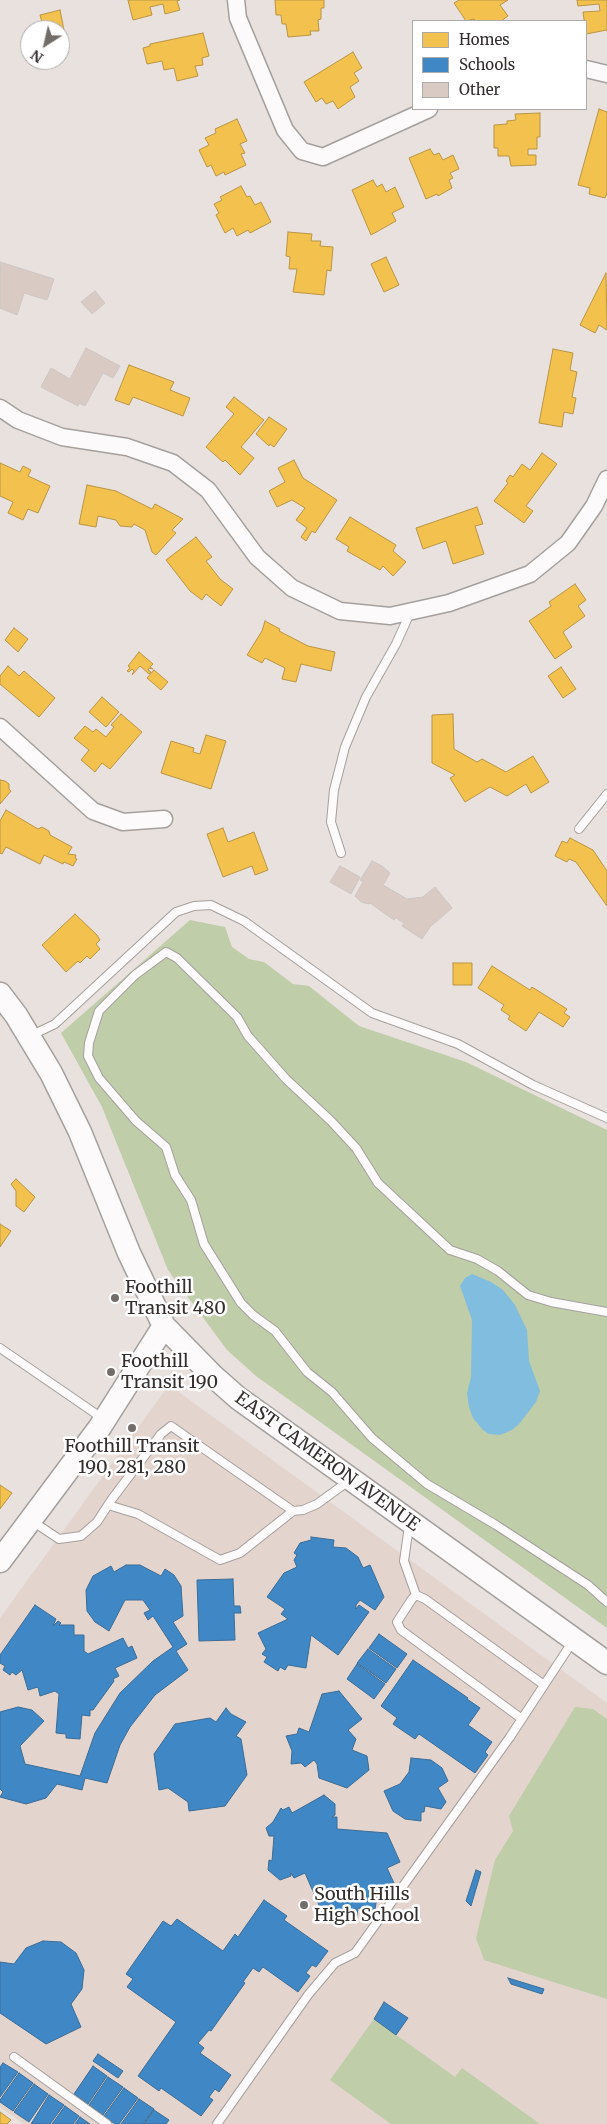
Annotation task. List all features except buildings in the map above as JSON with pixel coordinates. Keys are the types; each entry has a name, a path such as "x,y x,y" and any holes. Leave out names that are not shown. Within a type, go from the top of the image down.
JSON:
{"main road":[{"name":"EAST CAMERON AVENUE","path":"0,994 51,1073 80,1132 129,1253 164,1326 212,1375 238,1398 607,1663"},
{"path":"0,1561 104,1420 164,1326"}],"street":[{"path":"236,0 238,18 285,130 302,151 323,157 427,110"},
{"path":"587,69 607,74"},
{"path":"0,408 18,420 62,437 127,448 173,463 208,490 257,557 292,588 340,611 390,616 449,603 530,574 568,543 594,506 607,479"},
{"path":"0,727 93,811 123,822 164,819"}],"lane":[{"path":"341,853 331,822 334,790 345,747 366,697 396,644 411,611"},
{"path":"579,829 607,794"},
{"path":"29,1037 55,1024 176,912 194,906 211,905 244,921 372,1013 458,1044 534,1085 607,1118"},
{"path":"607,1312 551,1302 528,1294 498,1271 477,1259 450,1250 378,1182 356,1148 331,1121 286,1080 248,1036 237,1017 177,958 166,952 135,975 99,1011 89,1043 88,1056 99,1078 136,1121 166,1147 176,1175 191,1200 204,1244 241,1303 253,1315 275,1331 307,1372 332,1392 372,1438 427,1484 496,1525 588,1585 607,1602"},
{"path":"0,1348 104,1420"},
{"path":"30,1520 58,1538 81,1536 97,1522 161,1434 170,1426 293,1511"},
{"path":"108,1506 138,1514 220,1560 240,1553 293,1511 303,1510 317,1504 351,1479"},
{"path":"409,1521 404,1561 416,1595 544,1686"},
{"path":"416,1595 397,1622 401,1630 522,1719"},
{"path":"217,2124 308,1995 335,1963 355,1953 522,1719 574,1640"},
{"path":"14,2057 108,2124"}],"shaded area":[{"name":"South Hills High School","path":"169,1385 607,1703 607,2124 24,2124 0,2107 0,1618"}],"green space":[{"path":"190,920 225,927 232,947 249,959 264,962 293,984 309,986 359,1026 466,1062 607,1130 607,1628 256,1376 227,1350 168,1270 102,1107 61,1033"},
{"path":"575,1707 593,1709 607,1719 607,1999 484,1960 476,1938 495,1860 513,1831 509,1816"},
{"path":"374,2019 455,2077 462,2068 540,2124 391,2124 330,2080"}],"water":[{"path":"472,1274 491,1282 503,1290 515,1305 527,1330 529,1361 540,1391 536,1402 519,1424 512,1430 500,1435 489,1434 483,1430 473,1418 469,1407 467,1393 471,1377 472,1320 460,1286 465,1278"}],"place":[{"name":"Foothill Transit 480","path":"115,1298"},
{"name":"Foothill Transit 190","path":"111,1372"},
{"name":"Foothill Transit 190, 281, 280","path":"132,1428"},
{"name":"South Hills High School","path":"304,1905"}]}
